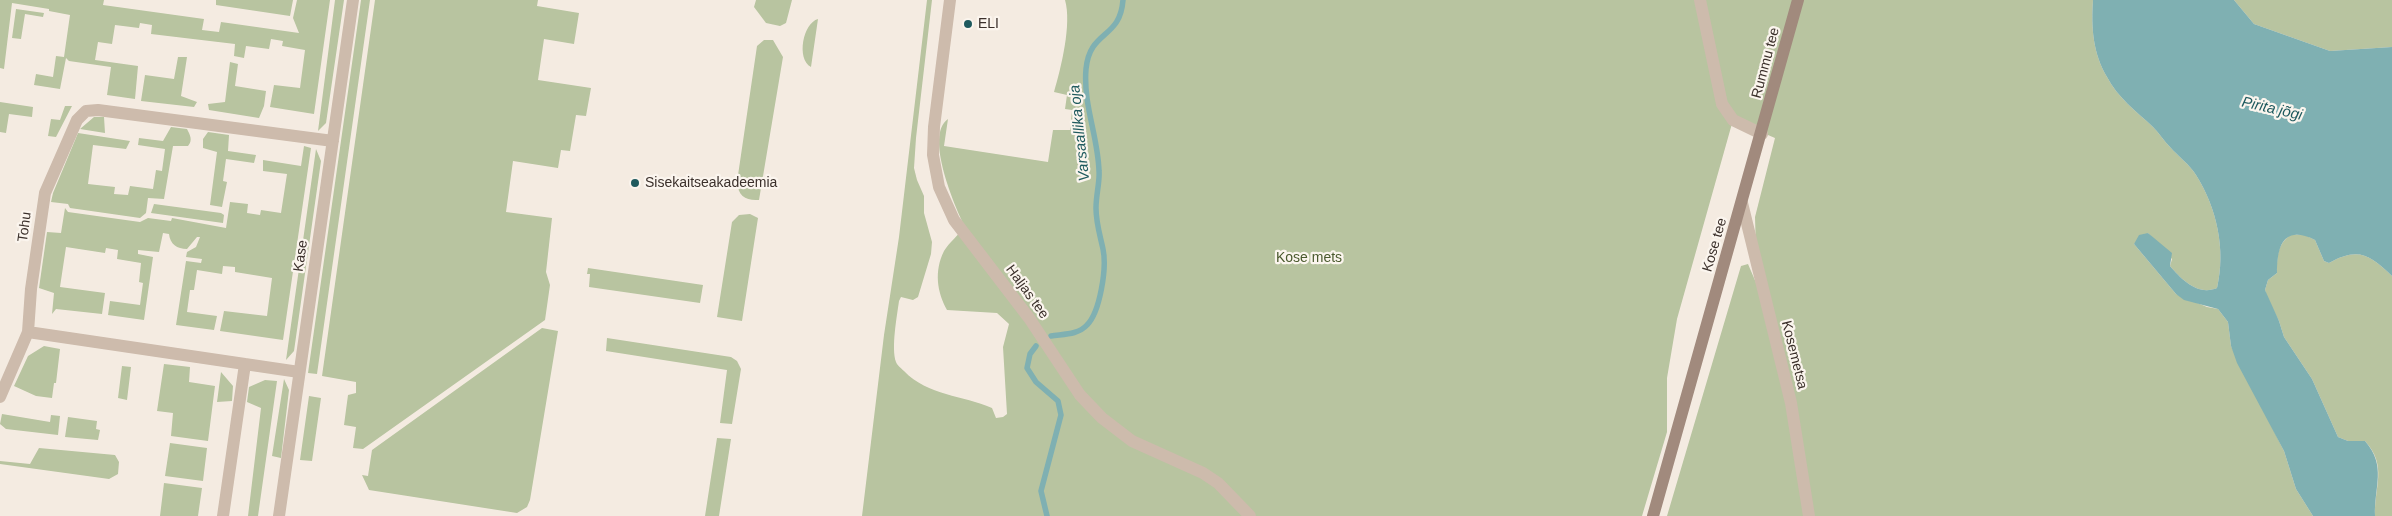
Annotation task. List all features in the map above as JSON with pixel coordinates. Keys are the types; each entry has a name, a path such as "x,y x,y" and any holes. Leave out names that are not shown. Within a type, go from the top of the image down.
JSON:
{"main road":[{"name":"Rummu tee","path":"1762,134 1798,0"},
{"name":"Kose tee","path":"1653,516 1762,134"}],"street":[{"name":"Kase","path":"279,516 353,0"},
{"name":"Haljas tee","path":"950,0 934,127 933,155 939,187 954,220 1029,318 1080,395 1102,418 1132,441 1203,473 1218,483 1250,516"},
{"path":"1700,0 1722,104 1733,120 1762,134"},
{"name":"Tohu","path":"28,332 31,289 45,193 77,120 86,111 98,110 333,140"},
{"name":"Kosemetsa","path":"1742,203 1791,403 1809,516"},
{"path":"0,396 28,332 299,372"},
{"path":"223,516 245,364"}],"green space":[{"path":"0,0 104,0 103,5 204,19 202,30 219,32 221,22 299,33 293,18 297,0 330,0 314,114 270,107 274,85 300,88 305,50 282,46 283,41 271,39 269,49 246,46 244,58 234,56 235,44 151,34 152,25 140,23 139,28 115,25 112,44 98,42 95,60 138,66 135,99 107,95 111,67 69,61 66,58 60,89 34,85 36,74 53,77 56,56 64,57 70,15 49,11 49,9 12,3 4,69 0,68"},
{"path":"216,0 293,0 290,16 216,5"},
{"path":"335,0 344,0 326,123 318,131"},
{"path":"361,0 370,0 317,374 308,373"},
{"path":"375,0 538,0 537,6 579,13 574,44 544,39 538,80 591,88 586,116 576,115 570,151 561,150 558,168 513,161 506,212 552,218 546,272 550,285 545,320 363,449 353,448 356,427 344,425 348,395 356,393 356,382 322,376"},
{"path":"756,0 792,0 786,23 780,26 766,23 754,7"},
{"name":"Kose mets","path":"927,0 932,0 914,168 924,196 924,213 932,242 931,254 918,297 913,300 901,297 899,301 895,332 895,356 897,364 913,379 924,386 992,408 996,418 1007,414 1003,347 1009,324 997,313 947,310 939,289 939,266 944,251 965,227 944,172 939,140 941,127 948,119 944,146 1048,162 1053,130 1070,130 1072,110 1065,109 1067,95 1054,92 1066,33 1067,10 1065,0 2093,0 2094,40 2102,68 2111,85 2191,168 2209,201 2218,230 2220,244 2220,274 2217,288 2203,290 2185,281 2170,266 2172,259 2148,233 2134,244 2176,294 2207,307 2218,309 2228,322 2231,346 2284,451 2296,489 2313,516 1667,516 1741,266 1748,264 1757,285 1755,217 1775,138 1733,120 1677,319 1667,378 1667,432 1642,516 862,516 884,335 899,237"},
{"path":"2234,0 2392,0 2392,47 2330,51 2254,24"},
{"path":"16,9 44,13 43,17 25,14 21,39 12,38"},
{"path":"818,19 811,67 806,63 804,57 803,42 808,27"},
{"path":"764,40 773,40 783,57 759,200 754,200 741,194 737,182 757,46"},
{"path":"178,57 187,57 181,96 197,102 194,107 141,101 145,75 174,79"},
{"path":"230,62 238,64 235,86 266,91 264,106 259,118 209,110 208,104 225,102"},
{"path":"0,102 33,107 32,117 9,114 6,133 0,132"},
{"path":"65,106 72,106 56,137 48,136 51,119 60,120"},
{"path":"94,117 104,117 105,133 80,129"},
{"path":"171,127 187,129 191,140 188,146 173,146 164,199 148,198 146,213 140,218 70,208 68,204 51,202 78,133 130,141 126,149 93,145 88,184 115,187 114,194 128,195 130,186 153,189 156,170 162,171 165,149 138,145 139,138 163,141"},
{"path":"208,132 229,135 228,151 256,155 254,163 226,159 223,181 227,182 222,207 210,205 217,152 203,148 203,139"},
{"path":"304,146 311,148 283,340 220,331 224,311 267,316 272,278 235,272 235,267 223,266 222,274 197,270 194,290 190,290 187,312 217,316 214,330 176,325 186,261 201,263 202,259 186,257 187,252 196,247 200,237 197,237 187,249 183,249 172,243 169,234 163,233 159,252 138,250 138,254 153,257 144,320 108,315 110,301 140,305 143,283 139,282 141,263 117,259 118,250 106,248 105,253 66,247 60,287 105,293 102,314 56,309 52,314 54,293 39,288 47,232 61,233 65,208 68,212 140,222 148,218 171,221 172,218 226,228 230,202 248,204 247,213 260,215 261,210 281,213 287,174 263,171 263,160 301,166"},
{"path":"316,149 321,161 294,351 286,360"},
{"path":"154,204 221,213 224,215 223,223 151,213"},
{"path":"750,214 758,218 742,321 717,317 732,222 739,215"},
{"path":"2290,235 2305,235 2315,240 2324,261 2329,263 2348,255 2363,255 2377,262 2392,276 2392,516 2375,516 2378,468 2372,450 2365,441 2348,441 2338,437 2312,379 2284,337 2279,321 2267,298 2265,290 2268,280 2277,273 2280,247"},
{"path":"588,268 703,285 700,303 589,287 590,274 587,274"},
{"path":"542,328 558,331 530,500 527,507 517,513 369,490 362,475 368,476 372,450"},
{"path":"607,338 731,357 737,361 741,369 732,424 720,423 727,370 606,351"},
{"path":"44,346 60,349 56,383 54,383 52,398 36,396 14,386 28,356"},
{"path":"164,364 190,367 189,382 215,386 208,441 171,436 173,413 157,411"},
{"path":"122,366 131,367 127,400 118,398"},
{"path":"221,372 233,386 232,401 217,402"},
{"path":"284,379 289,390 281,458 272,456"},
{"path":"265,380 277,381 258,516 248,516 261,408 247,402 249,387"},
{"path":"309,396 321,398 312,461 300,460"},
{"path":"2,414 50,422 51,415 60,416 58,435 6,429 0,424"},
{"path":"68,417 97,421 96,429 100,430 98,440 65,437"},
{"path":"717,438 731,439 719,516 705,516"},
{"path":"170,443 207,448 203,481 165,476"},
{"path":"39,448 115,455 119,462 118,474 109,479 0,464 0,461 30,464"},
{"path":"164,483 202,488 198,516 160,516"}],"water":[{"name":"Pirita jõgi","path":"2093,0 2234,0 2254,24 2330,51 2392,47 2392,276 2377,262 2363,255 2348,255 2329,263 2324,261 2315,240 2296,235 2289,236 2284,240 2277,263 2277,273 2268,280 2265,290 2284,337 2312,379 2338,437 2348,441 2365,441 2372,450 2378,468 2375,516 2313,516 2296,489 2284,451 2237,363 2231,346 2228,322 2218,309 2184,300 2176,294 2134,244 2139,235 2148,233 2172,253 2170,266 2185,281 2203,290 2217,288 2220,274 2220,244 2218,230 2209,201 2191,168 2111,85 2102,68 2094,40"}],"waterway":[{"name":"Varsaallika oja","path":"1051,336 1079,331 1092,319 1099,300 1104,257 1097,224 1096,208 1099,171 1087,95 1086,69 1093,47 1117,22 1123,0"},
{"name":"Varsaallika oja","path":"1036,346 1030,354 1027,368 1036,382 1058,401 1061,415 1041,491 1047,516"}],"place":[{"name":"ELI","path":"968,24"},
{"name":"Sisekaitseakadeemia","path":"635,183"}]}
